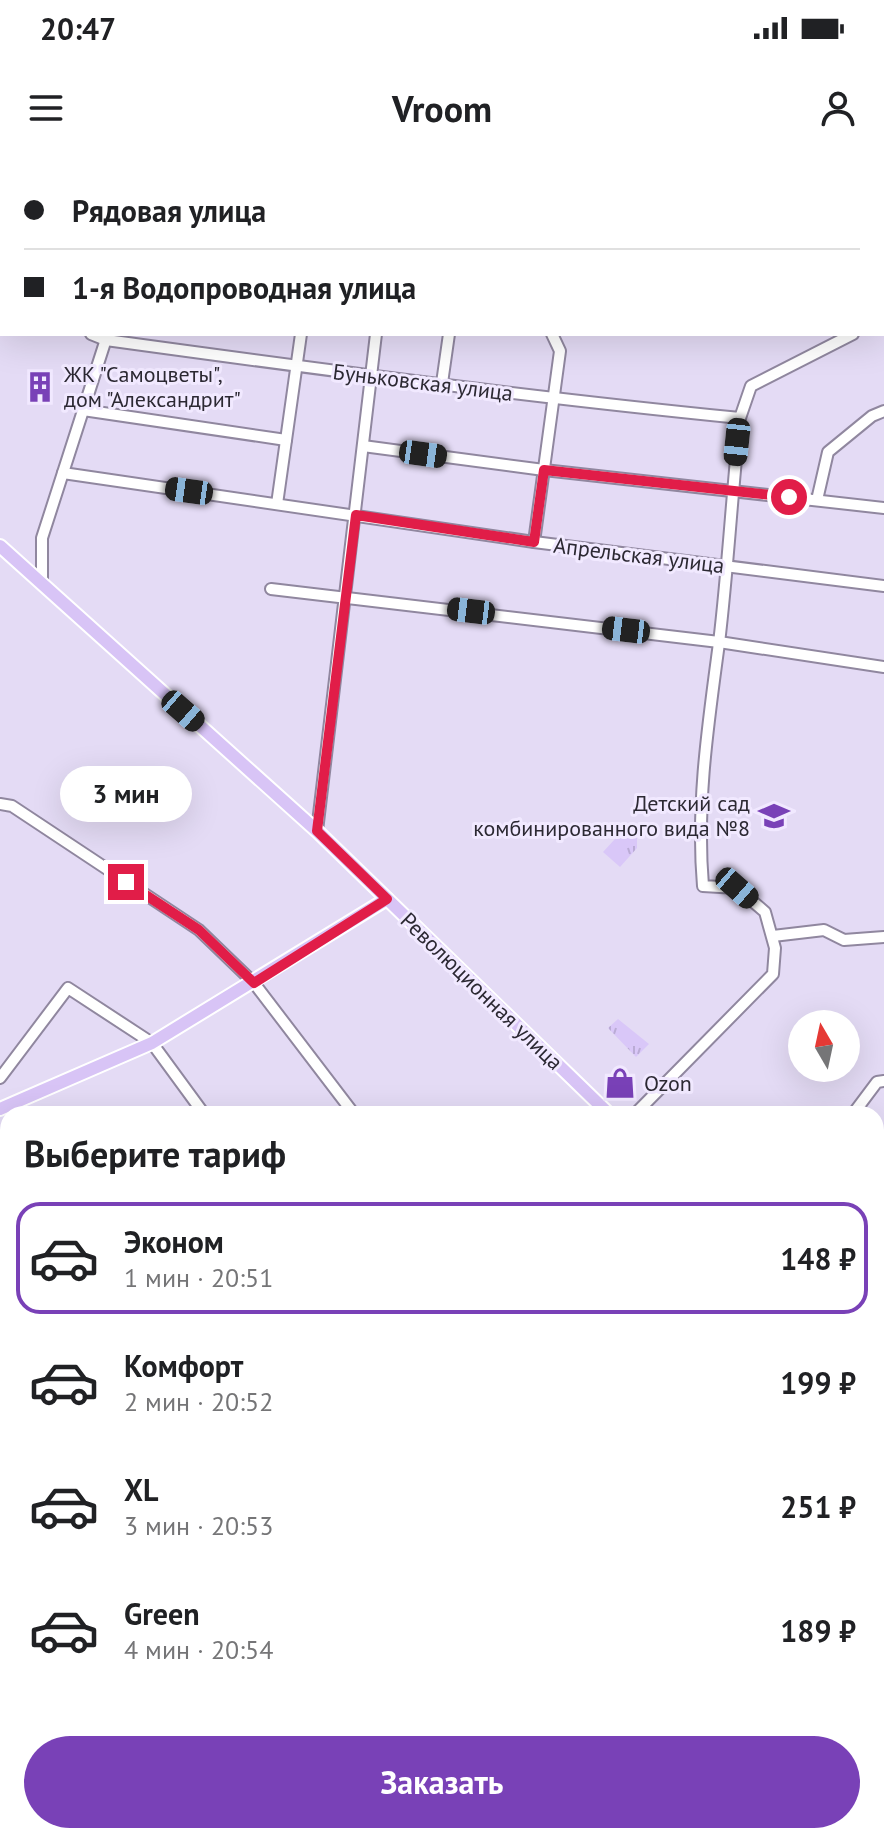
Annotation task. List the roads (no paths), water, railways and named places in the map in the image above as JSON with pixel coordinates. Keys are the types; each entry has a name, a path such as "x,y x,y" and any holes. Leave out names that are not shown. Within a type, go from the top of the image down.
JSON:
{"main road":[{"name":"Революционная улица","path":"0,546 317,831 601,1106"},
{"path":"7,1106 152,1043 387,899"}],"street":[{"path":"277,504 301,336"},
{"path":"317,831 376,336"},
{"path":"442,383 449,336"},
{"path":"534,542 560,351 553,336"},
{"path":"643,1106 773,974 773,936 765,912 737,888 703,886 703,761 719,642 740,418 751,386 849,336"},
{"name":"Буньковская улица","path":"107,337 555,400 740,418"},
{"path":"42,584 42,538 107,337"},
{"path":"83,410 286,440"},
{"path":"817,500 828,452 872,416 884,411"},
{"path":"363,446 544,470 884,508"},
{"name":"Апрельская улица","path":"63,473 534,542 884,586"},
{"path":"271,589 719,642 884,667"},
{"path":"0,804 12,806 199,930 254,983 348,1106"},
{"path":"773,936 824,930 844,940 884,937"},
{"path":"0,1078 68,988 152,1043 198,1106"},
{"path":"859,1106 877,1082 884,1081"}],"place":[{"name":"ЖК \"Самоцветы\", дом \"Александрит\"","path":"40,387"},
{"name":"Детский сад комбинированного вида №8","path":"774,816"},
{"name":"Ozon","path":"620,1083"}]}
